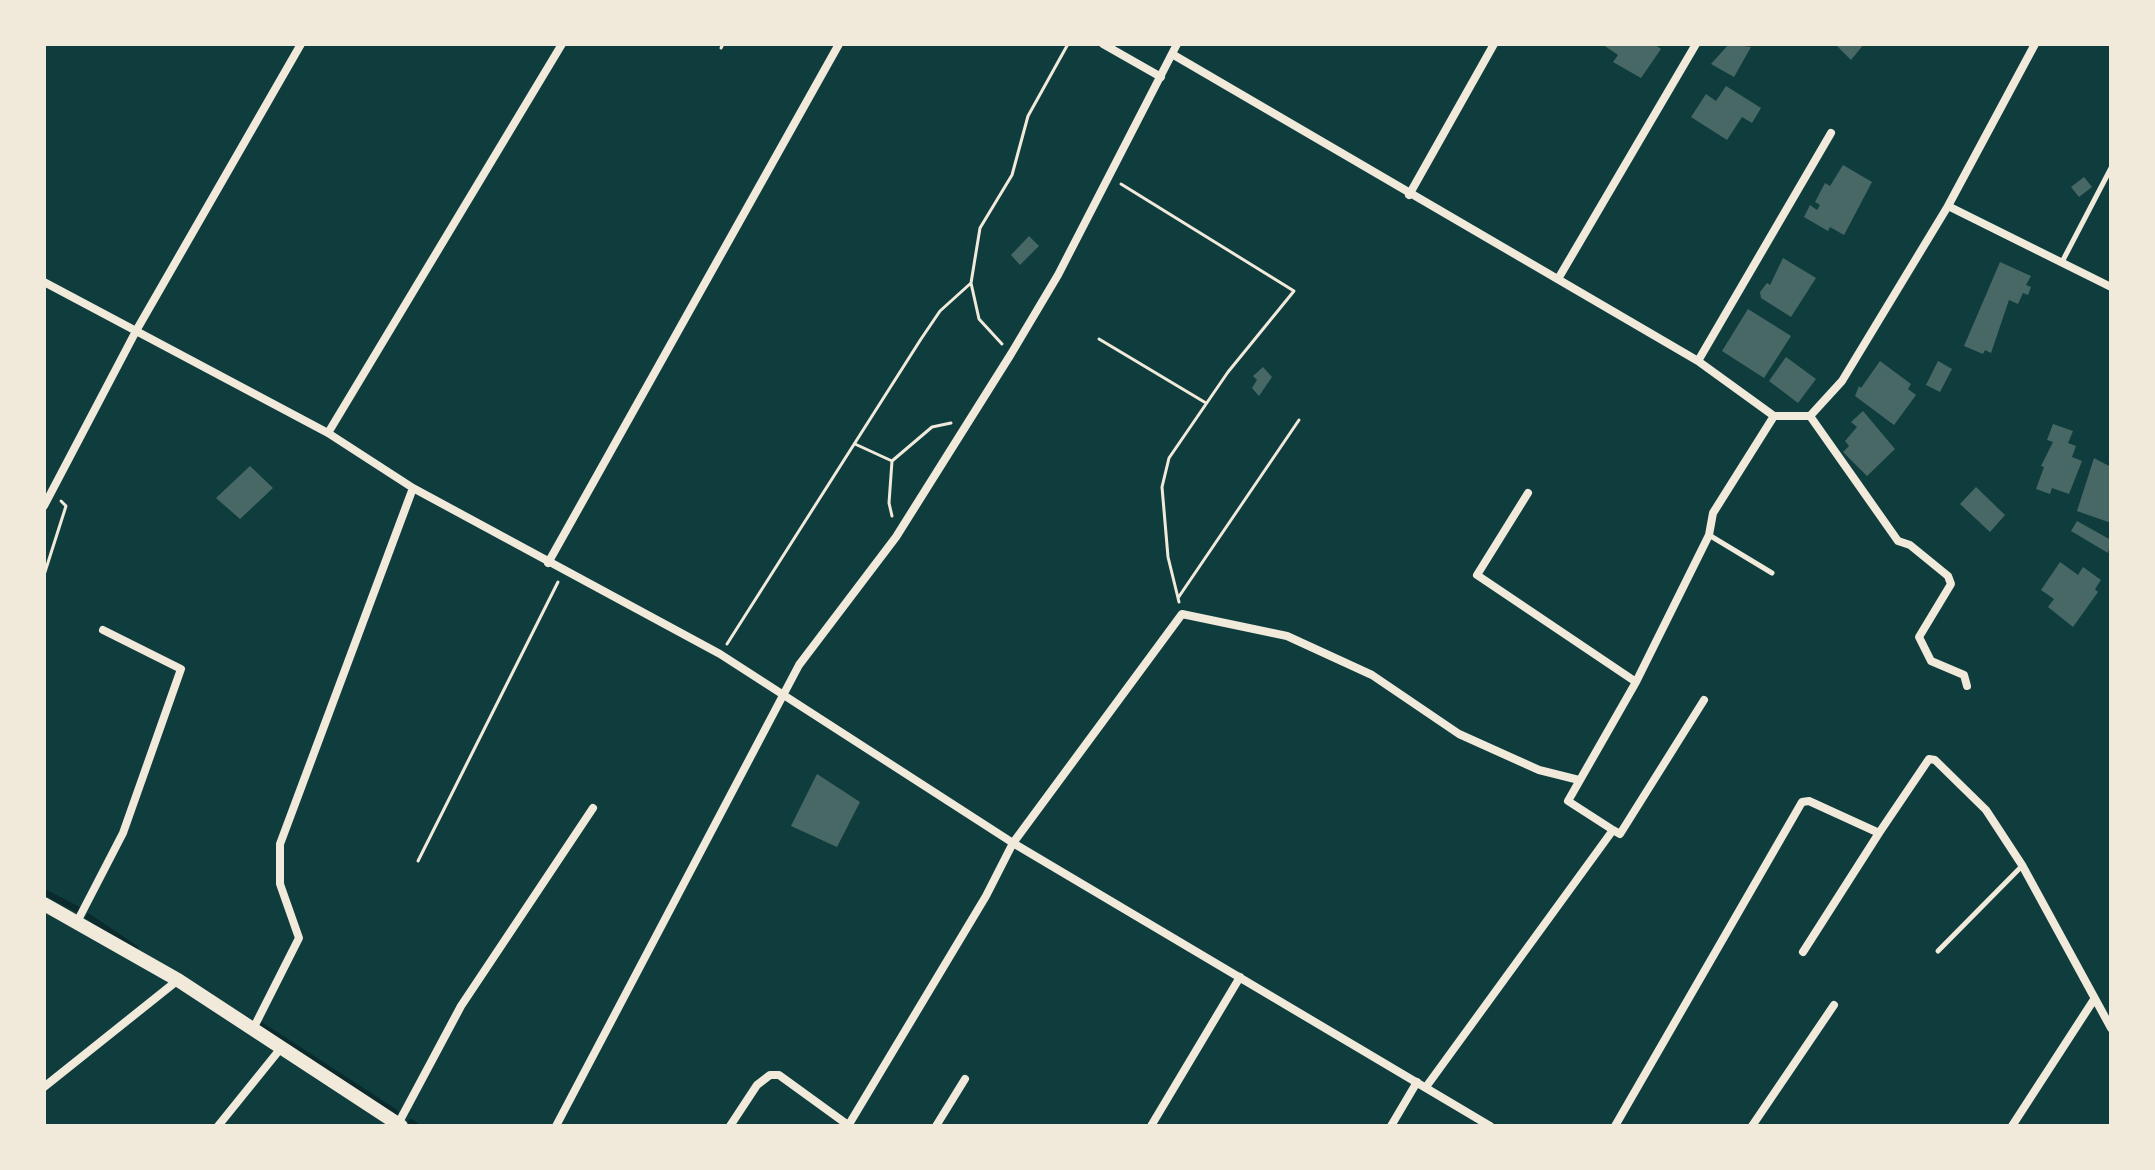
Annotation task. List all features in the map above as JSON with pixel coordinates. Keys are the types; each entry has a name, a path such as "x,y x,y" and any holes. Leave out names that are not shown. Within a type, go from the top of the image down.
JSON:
{"main road":[{"path":"44,904 178,980 399,1125"}],"street":[{"path":"44,506 136,331 301,44"},
{"path":"328,433 562,44"},
{"path":"548,563 839,44"},
{"path":"1103,44 1161,77"},
{"path":"556,1126 620,1011 799,665 896,537 967,419 1011,354 1058,275 1177,44"},
{"path":"1409,195 1494,44"},
{"path":"1558,279 1696,44"},
{"path":"1172,54 1698,361 1774,416 1810,416 1842,381 1948,206 2035,44"},
{"path":"1698,361 1831,133"},
{"path":"1948,206 2111,287"},
{"path":"44,282 328,433 413,488 720,654 784,692 1013,843 1490,1126"},
{"path":"1704,700 1620,834 1568,801 1636,682 1709,535 1713,513 1774,416"},
{"path":"1810,416 1898,541 1910,545 1948,576 1951,584 1919,637 1931,661 1964,675 1967,686"},
{"path":"253,1029 299,938 280,884 280,844 413,488"},
{"path":"1528,493 1477,575 1636,682"},
{"path":"730,1126 757,1085 770,1075 779,1075 848,1126 986,896 1013,843 1182,614 1287,636 1372,675 1459,734 1539,770 1579,780"},
{"path":"77,922 123,833 181,669 103,630"},
{"path":"1803,952 1925,762 1935,760 1986,810 2022,865 2093,1001 2111,1028"},
{"path":"1615,1126 1796,809 1809,801 1879,833"},
{"path":"399,1125 461,1006 593,808"},
{"path":"1426,1087 1613,830"},
{"path":"1151,1126 1240,977"},
{"path":"44,1087 178,980"},
{"path":"2012,1126 2093,1001"},
{"path":"1752,1126 1834,1005"},
{"path":"218,1126 281,1048"},
{"path":"936,1126 965,1079"},
{"path":"1391,1126 1417,1082"},
{"path":"1467,1126 1473,1116"}],"lane":[{"path":"2062,262 2111,168"},
{"path":"1709,535 1772,573"},
{"path":"1938,951 2022,865"}],"path":[{"path":"1011,354 979,319 971,283 980,228 1012,175 1028,116 1068,44"},
{"path":"1109,177 1294,291 1206,403 1169,458 1162,487 1168,557 1182,614"},
{"path":"720,654 940,311 971,283"},
{"path":"1099,339 1206,403"},
{"path":"896,537 889,503 892,461 932,427 967,419"},
{"path":"1178,598 1299,420"},
{"path":"855,444 892,461"},
{"path":"44,575 66,506 50,493"},
{"path":"418,861 564,572"}],"building":[{"path":"1602,44 1654,44 1661,49 1641,78 1613,62 1618,55"},
{"path":"1729,44 1751,47 1734,77 1711,64"},
{"path":"1835,44 1864,44 1851,60"},
{"path":"1726,86 1761,108 1752,123 1742,117 1727,140 1691,117 1706,94 1716,101"},
{"path":"1843,165 1872,182 1844,235 1830,227 1828,231 1804,217 1810,205 1817,210 1820,205 1815,202 1825,183 1830,186"},
{"path":"2084,177 2092,187 2079,197 2071,187"},
{"path":"1029,236 1039,246 1020,265 1011,255"},
{"path":"1783,258 1816,278 1791,317 1761,298 1760,292 1767,283 1770,285"},
{"path":"2000,262 2031,276 2026,285 2031,287 2028,295 2023,293 2018,304 2009,300 1991,353 1985,350 1983,354 1964,346"},
{"path":"1748,309 1791,336 1764,378 1722,351"},
{"path":"1786,357 1816,379 1798,403 1769,381"},
{"path":"1880,361 1911,384 1908,389 1916,395 1894,425 1855,396 1859,386 1861,388"},
{"path":"1938,361 1952,369 1940,392 1926,385"},
{"path":"1263,367 1272,377 1259,396 1252,388 1257,380 1253,376"},
{"path":"1863,411 1895,449 1867,476 1843,452 1849,446 1845,441 1857,427 1851,422"},
{"path":"2053,424 2073,431 2068,443 2076,446 2072,457 2082,461 2069,494 2052,488 2050,494 2036,489 2044,467 2041,466 2053,442 2047,440"},
{"path":"2094,458 2111,467 2111,523 2077,511"},
{"path":"250,466 273,488 240,519 216,498"},
{"path":"1976,487 2005,515 1990,532 1960,504"},
{"path":"2077,521 2111,540 2108,553 2071,531"},
{"path":"2060,562 2078,575 2083,567 2101,580 2095,589 2098,592 2073,627 2048,607 2054,599 2041,590"},
{"path":"817,774 860,802 837,847 791,826"}],"waterway":[{"path":"44,892 77,909"},
{"path":"89,917 135,948"},
{"path":"261,1025 395,1112"},
{"path":"411,1122 417,1126"}]}
